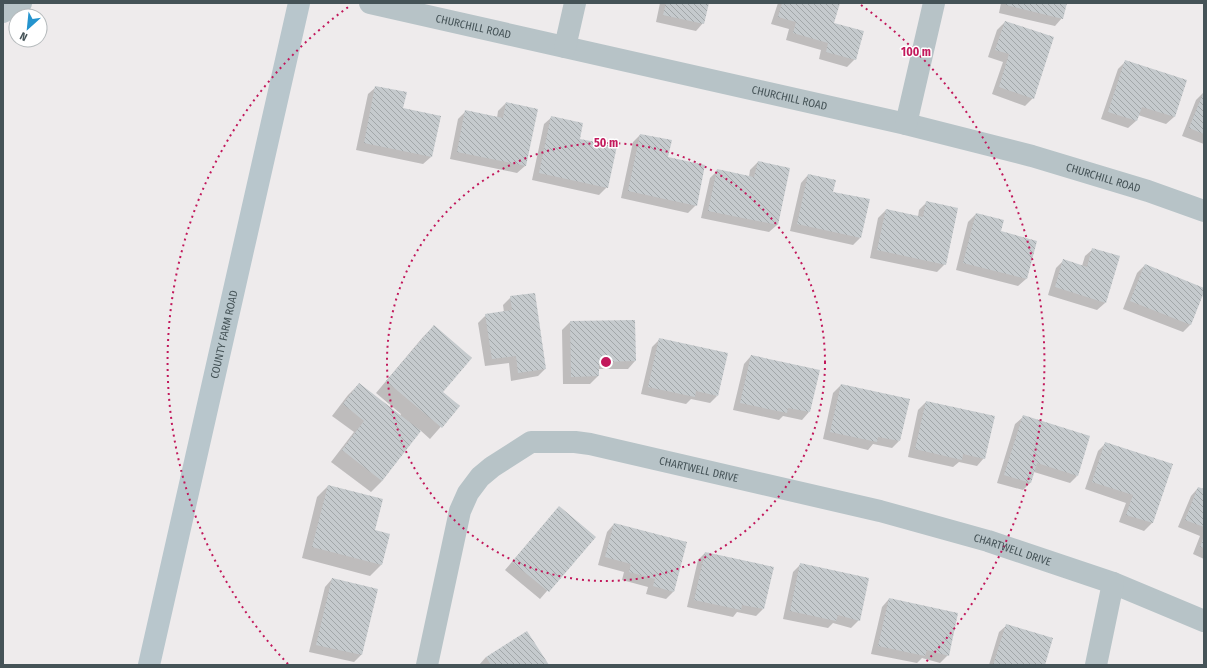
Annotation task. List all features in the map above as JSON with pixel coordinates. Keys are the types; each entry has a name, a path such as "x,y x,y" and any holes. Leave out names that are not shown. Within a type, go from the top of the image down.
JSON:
{"main road":[{"name":"COUNTY FARM ROAD","path":"149,665 299,3"}],"street":[{"path":"3,12 21,3"},
{"name":"CHURCHILL ROAD","path":"370,3 906,124 1032,156 1204,211"},
{"path":"565,47 575,3"},
{"path":"906,124 934,3"},
{"name":"CHARTWELL DRIVE","path":"427,665 460,510 468,493 480,477 492,467 531,442 575,442 590,444 880,510 988,541 1113,583 1204,621"},
{"path":"1096,665 1113,583"}],"building":[{"path":"666,3 709,3 704,24 663,15"},
{"path":"782,3 840,3 834,23 864,31 856,60 826,52 828,43 793,33 796,22 778,17"},
{"path":"1007,3 1067,3 1063,19 1006,5"},
{"path":"1005,21 1054,37 1034,99 999,87 1009,54 995,50"},
{"path":"1125,60 1187,80 1175,117 1142,107 1137,121 1108,112"},
{"path":"375,86 407,92 403,108 441,116 432,157 364,143"},
{"path":"1204,91 1204,134 1189,128"},
{"path":"506,102 538,109 526,166 457,152 465,110 503,118"},
{"path":"551,116 583,123 580,139 617,146 608,188 539,173"},
{"path":"640,134 672,140 668,157 705,165 697,206 628,191"},
{"path":"758,161 790,168 778,225 708,211 717,169 754,177"},
{"path":"808,174 836,180 833,192 870,199 861,238 797,224"},
{"path":"926,201 958,208 946,265 877,250 886,209 923,217"},
{"path":"976,213 1004,220 1001,231 1037,241 1027,279 963,263"},
{"path":"1092,248 1120,256 1106,303 1055,287 1063,259 1087,267"},
{"path":"1145,264 1204,288 1204,292 1191,325 1130,301"},
{"path":"535,293 546,369 518,373 516,356 492,359 485,314 512,310 510,296"},
{"path":"635,320 636,361 599,362 599,376 571,377 570,321"},
{"path":"434,325 472,358 443,392 460,406 442,428 386,381"},
{"path":"659,338 728,353 718,396 696,391 695,397 648,387"},
{"path":"751,355 820,370 810,412 788,408 787,413 740,403"},
{"path":"359,383 421,431 382,481 342,450 364,421 343,404"},
{"path":"841,384 910,399 900,441 878,437 877,442 830,432"},
{"path":"926,401 995,416 985,459 963,454 962,460 915,449"},
{"path":"1023,415 1090,436 1078,476 1037,463 1031,483 1004,475"},
{"path":"1105,442 1173,464 1153,523 1126,515 1133,495 1092,482"},
{"path":"328,485 383,499 375,530 390,534 382,565 312,547"},
{"path":"1198,487 1204,489 1204,527 1185,520"},
{"path":"559,506 596,537 549,592 512,562"},
{"path":"614,523 687,542 674,592 653,586 655,579 629,572 631,564 605,557"},
{"path":"1204,536 1204,548 1200,547"},
{"path":"705,552 774,567 764,609 742,605 741,610 694,600"},
{"path":"800,563 869,578 860,621 838,615 836,621 790,611"},
{"path":"332,578 378,589 362,655 316,645"},
{"path":"889,598 958,613 949,656 927,650 925,656 878,646"},
{"path":"1006,624 1053,638 1045,665 993,665"},
{"path":"527,631 549,665 491,665 486,657"}]}
